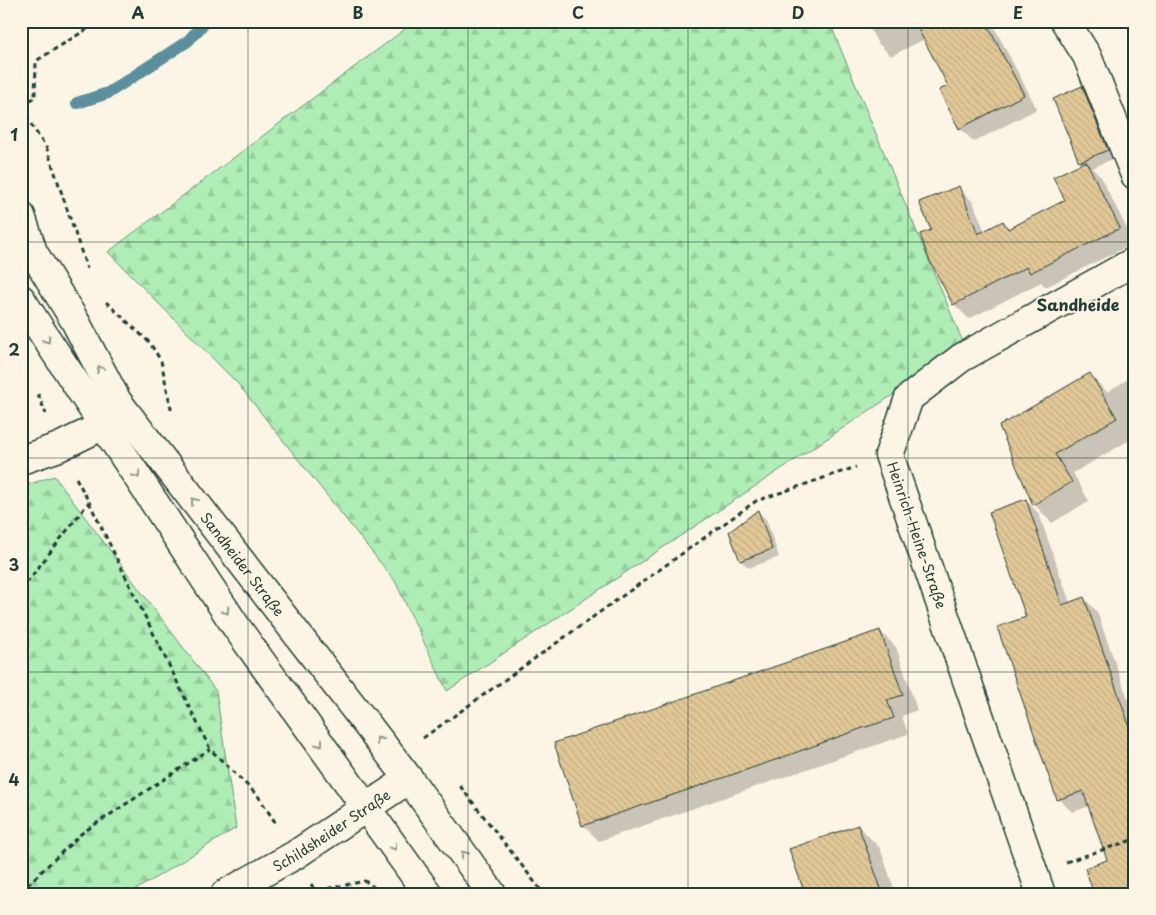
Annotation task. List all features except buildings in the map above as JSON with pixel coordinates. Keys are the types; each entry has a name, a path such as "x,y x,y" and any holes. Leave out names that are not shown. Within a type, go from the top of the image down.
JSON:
{"street":[{"path":"1065,21 1087,56 1135,175"},
{"name":"Sandheider Straße","path":"21,216 33,252 118,401 408,779 492,894"},
{"name":"Heinrich-Heine-Straße","path":"1037,883 889,455 909,398 961,358 1135,261"},
{"path":"21,299 237,628 428,894"},
{"path":"21,460 59,447 104,425 118,401"},
{"name":"Schildsheider Straße","path":"225,894 295,855 408,779"}],"path":[{"path":"21,104 36,98 36,61 100,21"},
{"path":"21,109 48,149 87,270"},
{"path":"102,298 150,343 161,361 172,413"},
{"path":"46,338 33,379 59,447 89,502 210,749 258,796 270,812"},
{"path":"423,738 756,501 889,455"},
{"path":"21,590 89,502"},
{"path":"21,891 82,834 210,749"},
{"path":"459,784 544,894"},
{"path":"1037,883 1135,840"},
{"path":"311,894 315,891 365,881 384,894"}],"green space":[{"path":"421,21 829,21 965,347 447,691 395,581 238,384 108,252 405,29"},
{"path":"54,476 216,691 236,828 129,894 21,894 21,487"}],"waterway":[{"path":"77,103 108,93 188,41 206,21"}],"district":[{"name":"Sandheide","path":"1078,304"}]}
